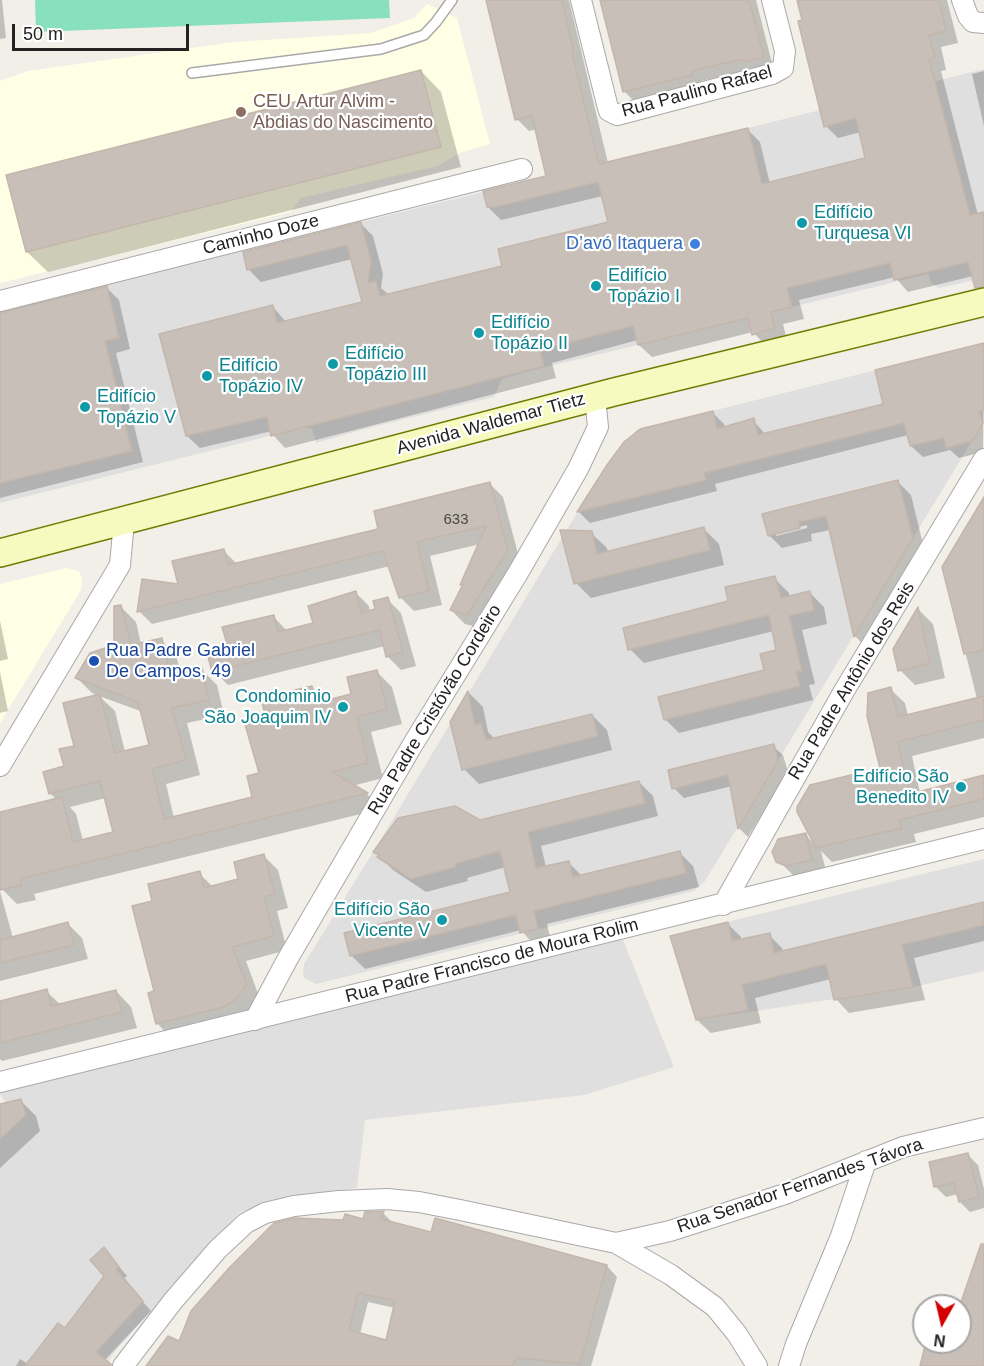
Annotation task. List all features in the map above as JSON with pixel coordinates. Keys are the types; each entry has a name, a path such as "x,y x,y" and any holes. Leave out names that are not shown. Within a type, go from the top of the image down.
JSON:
{"street":[{"name":"Rua Paulino Rafael","path":"581,0 606,104 612,114 620,115 772,74 783,68 785,51 772,0"},
{"path":"962,0 968,16 978,22"},
{"name":"Caminho Doze","path":"0,301 522,169"},
{"name":"Avenida Waldemar Tietz","path":"0,553 595,396 984,302"},
{"name":"Rua Padre Cristóvão Cordeiro","path":"255,1020 287,960 413,744 518,573 578,469 598,427 595,396"},
{"name":"Rua Padre Antônio dos Reis","path":"723,905 844,691 984,459"},
{"path":"0,766 120,565 124,521"},
{"name":"Rua Padre Francisco de Moura Rolim","path":"0,1082 984,839"},
{"name":"Rua Senador Fernandes Távora","path":"616,1243 670,1231 784,1194 903,1147 984,1128"},
{"path":"789,1366 841,1236 866,1161"},
{"name":"Rua Senador Fernandes Távora","path":"123,1366 173,1301 218,1249 246,1223 265,1213 294,1206 339,1201 387,1200 409,1201 460,1210 616,1243 671,1275 715,1307 737,1334 757,1366"}],"lane":[{"path":"192,72 381,48 424,34 452,0"}],"shaded area":[{"name":"CEU Artur Alvim - Abdias do Nascimento","path":"427,4 457,18 490,144 460,153 437,166 301,198 291,212 0,283 0,81 28,71 234,42 371,33 414,18"},
{"path":"984,69 984,278 939,288 932,284 928,274 792,307 748,128"},
{"path":"594,165 638,345 502,379 494,397 316,443 312,429 306,427 0,503 0,310"},
{"path":"984,343 984,421 705,881 694,891 316,984 303,977 304,964 563,536 608,463 624,442 640,429"},
{"path":"66,568 79,571 82,580 81,590 0,723 0,584"},
{"path":"984,859 984,971 913,987 696,1020 670,936"},
{"path":"601,930 623,940 674,1067 584,1095 365,1120 357,1188 286,1197 240,1212 115,1351 105,1366 0,1366 0,1104 6,1103 0,1094 0,1078"}],"green space":[{"path":"35,0 389,0 390,18 36,32"}],"building":[{"path":"486,0 562,0 574,53 572,53 599,164 748,128 762,184 865,158 856,118 824,127 798,21 802,20 797,0 939,0 946,31 929,35 935,57 929,59 970,215 984,212 984,287 975,288 968,262 894,280 890,263 787,288 792,307 771,312 775,328 752,335 748,318 638,345 633,326 540,350 544,366 271,436 267,417 186,436 159,334 273,305 277,323 362,302 347,245 247,270 243,252 361,222 371,261 368,283 376,281 380,296 502,266 498,249 608,222 598,182 487,207 483,191 546,176 532,116 515,120"},
{"path":"600,0 749,0 764,57 744,62 743,59 692,71 693,75 623,92"},
{"path":"421,70 441,147 26,252 6,175"},
{"path":"107,286 119,338 105,341 132,451 0,483 0,313"},
{"path":"984,343 984,410 979,411 983,423 972,441 946,448 944,438 910,446 904,423 704,473 706,480 577,512 624,442 640,429 713,411 717,429 754,418 758,435 883,404 875,370"},
{"path":"898,480 913,538 854,637 826,516 799,522 800,528 768,536 762,514"},
{"path":"490,482 508,550 467,615 450,610 486,526 417,542 429,591 399,598 383,551 137,612 142,579 178,584 172,561 224,549 228,565 378,529 374,511"},
{"path":"984,497 984,650 964,654 942,567"},
{"path":"704,527 710,550 574,584 560,530 592,531 597,554"},
{"path":"775,576 781,598 810,591 814,610 789,616 802,671 796,672 800,686 664,720 658,697 764,670 760,654 776,650 769,615 628,650 623,628 728,601 725,587"},
{"path":"356,591 361,613 375,609 373,601 388,597 403,652 386,657 380,630 212,672 206,649 227,644 222,627 274,615 278,632 313,623 308,606"},
{"path":"121,605 131,645 162,638 170,676 202,668 209,700 172,708 186,760 152,769 164,819 252,797 247,776 259,773 244,721 265,715 261,698 312,686 316,703 351,694 347,677 377,670 387,709 357,717 368,763 332,772 368,793 20,879 22,885 0,890 0,812 62,797 73,842 113,832 100,781 49,794 43,772 64,766 59,749 74,746 63,703 100,694 115,753 149,745 138,702 75,678 90,653 114,645 114,606"},
{"path":"918,607 930,663 898,671 893,649"},
{"path":"891,687 898,717 984,696 984,720 898,742 910,794 984,775 984,799 900,820 902,828 816,848 797,812 797,807 810,785 880,768 867,716 868,693"},
{"path":"468,691 475,725 481,723 486,740 592,714 598,736 462,770 450,722"},
{"path":"774,744 778,761 738,829 728,775 672,789 668,770"},
{"path":"639,781 645,803 528,832 536,868 569,861 573,877 680,851 686,873 534,911 538,929 520,933 516,915 350,956 344,933 510,892 500,851 455,864 456,867 411,879 377,857 379,855 373,852 398,818 455,806 480,820"},
{"path":"806,833 812,860 786,866 776,862 772,852 778,839"},
{"path":"264,854 275,894 264,897 274,936 232,947 247,984 235,1000 224,1007 156,1024 148,993 154,991 132,906 152,901 148,884 200,871 204,888 238,879 234,862"},
{"path":"984,902 984,925 902,945 913,987 834,1000 826,964 742,985 748,1010 696,1020 670,936 728,922 732,941 770,933 774,953"},
{"path":"68,922 74,945 0,963 0,940"},
{"path":"47,989 51,1006 116,990 122,1012 0,1043 0,1001"},
{"path":"21,1099 26,1115 0,1139 0,1104"},
{"path":"968,1153 979,1197 959,1202 954,1183 934,1187 929,1162"},
{"path":"384,1211 381,1219 431,1232 435,1218 607,1265 580,1364 516,1358 513,1366 146,1366 168,1336 179,1341 191,1311 229,1268 274,1223 295,1218 343,1220 345,1214 363,1219 365,1212","holes":["358,1293 395,1301 386,1340 349,1330"]},
{"path":"981,1244 984,1244 984,1366 920,1366 923,1354 972,1354 972,1294 964,1294"},
{"path":"104,1247 119,1267 116,1269 143,1301 96,1352 111,1366 25,1366 58,1323 65,1328 104,1276 90,1260"}],"place":[{"name":"CEU Artur Alvim - Abdias do Nascimento","path":"241,112"},
{"name":"Edifício Turquesa VI","path":"802,223"},
{"name":"D’avó Itaquera","path":"695,244"},
{"name":"Edifício Topázio I","path":"596,286"},
{"name":"Edifício Topázio II","path":"479,333"},
{"name":"Edifício Topázio III","path":"333,364"},
{"name":"Edifício Topázio IV","path":"207,376"},
{"name":"Edifício Topázio V","path":"85,407"},
{"name":"Rua Padre Gabriel De Campos, 49","path":"94,661"},
{"name":"Condominio São Joaquim IV","path":"343,707"},
{"name":"Edifício São Benedito IV","path":"961,787"},
{"name":"Edifício São Vicente V","path":"442,920"}]}
